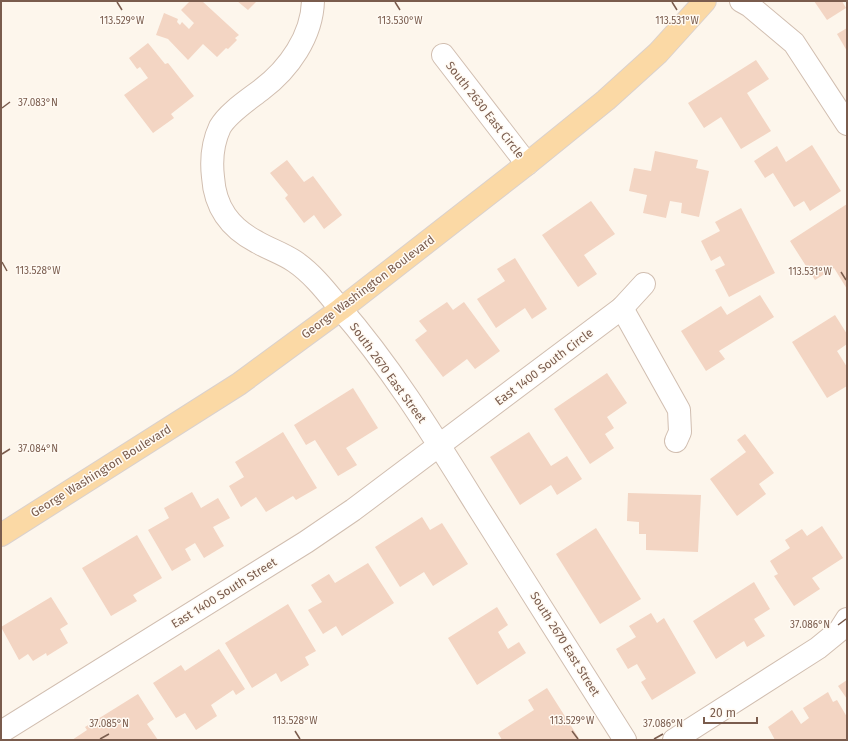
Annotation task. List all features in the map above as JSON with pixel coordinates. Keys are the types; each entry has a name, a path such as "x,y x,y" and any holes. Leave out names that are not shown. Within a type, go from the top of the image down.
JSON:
{"main road":[{"name":"George Washington Boulevard","path":"1,535 239,384 341,309 527,164 606,100 658,53 704,1"}],"street":[{"name":"South 2670 East Street","path":"313,1 306,36 290,62 271,83 239,107 221,125 214,142 213,177 217,199 224,216 238,230 257,242 294,261 308,271 341,309 389,371 440,445 625,740"},
{"path":"741,1 750,6 794,43 847,124"},
{"name":"South 2630 East Circle","path":"443,55 527,164"},
{"name":"East 1400 South Circle","path":"440,445 622,308 644,284"},
{"path":"622,308 679,410 680,432 676,441"},
{"name":"East 1400 South Street","path":"5,731 306,542 353,510 440,445"},
{"path":"674,740 818,648 840,630 847,619"}],"building":[{"path":"190,1 202,1 239,35 235,38 237,40 228,49 226,48 217,57 203,44 188,60 168,39 156,35 164,13 178,19 177,22 180,25 182,22 189,29 194,23 181,10"},
{"path":"237,1 257,1 248,10"},
{"path":"814,1 842,1 846,8 827,20"},
{"path":"847,28 847,51 837,34"},
{"path":"148,43 165,64 168,63 194,96 171,114 174,118 153,133 124,95 148,78 140,67 137,69 129,58"},
{"path":"756,60 769,79 747,93 771,131 741,149 721,117 704,128 688,103"},
{"path":"812,145 841,191 810,211 804,201 794,207 773,173 765,178 754,161 777,146 786,162"},
{"path":"655,151 698,160 696,168 709,171 699,217 681,213 682,203 670,201 666,218 643,213 647,195 629,191 634,168 651,171"},
{"path":"287,160 304,182 313,176 342,215 324,229 314,215 304,223 285,198 288,195 270,173"},
{"path":"591,201 615,234 584,255 597,274 578,287 542,235"},
{"path":"847,204 847,289 834,268 815,280 790,241"},
{"path":"741,208 775,273 729,297 715,270 725,265 720,256 711,261 701,241 720,231 715,222"},
{"path":"515,258 547,309 532,319 525,308 496,328 477,299 505,281 497,269"},
{"path":"760,295 774,317 719,351 725,359 706,371 681,331 721,306 727,315"},
{"path":"447,302 453,310 464,302 500,351 475,369 467,359 443,377 415,340 427,331 419,321"},
{"path":"835,315 847,334 847,344 837,351 847,367 847,386 827,398 792,342"},
{"path":"607,373 627,403 607,417 614,428 605,434 614,448 590,464 554,409"},
{"path":"353,388 378,428 346,448 357,465 338,476 315,440 306,445 294,425"},
{"path":"283,432 317,488 296,500 293,496 266,512 256,497 241,507 229,486 244,477 235,462"},
{"path":"529,432 551,466 567,456 582,479 557,495 551,485 520,505 490,457"},
{"path":"745,434 774,473 759,484 766,494 737,516 710,479 746,452 737,440"},
{"path":"192,492 201,508 218,498 230,518 213,527 224,546 204,558 195,543 185,549 191,560 172,571 148,530 169,518 164,508"},
{"path":"628,493 701,495 698,552 646,550 646,534 639,534 639,522 627,521"},
{"path":"422,517 430,530 442,523 468,564 433,586 424,572 400,587 375,547"},
{"path":"822,526 843,558 812,578 820,589 794,606 774,576 778,574 770,561 790,548 785,540 802,529 807,536"},
{"path":"596,528 641,599 600,624 556,554"},
{"path":"137,535 162,578 133,595 137,601 111,616 82,568"},
{"path":"368,563 394,603 342,636 336,626 323,634 308,610 322,602 311,585 329,574 335,583"},
{"path":"754,582 770,609 754,619 765,636 747,647 744,641 716,659 693,621"},
{"path":"51,597 68,624 60,629 68,643 47,656 46,653 33,661 28,654 19,660 1,627"},
{"path":"288,604 316,651 305,657 309,665 281,682 276,673 252,688 225,643"},
{"path":"497,607 508,625 498,632 508,649 519,642 526,653 477,685 448,638"},
{"path":"651,613 657,623 664,618 696,673 652,700 641,682 646,679 637,664 628,669 616,649 636,637 629,626"},
{"path":"219,649 245,689 236,695 233,690 211,705 217,716 196,730 185,713 176,718 153,683 181,665 185,671"},
{"path":"847,680 847,699 838,686"},
{"path":"547,688 580,740 502,740 498,733 534,710 528,700"},
{"path":"828,692 833,702 837,700 847,717 847,740 775,740 768,727 792,710 801,724 809,718 803,708"},
{"path":"138,694 154,719 147,724 158,740 72,740 87,730 85,727"}]}
